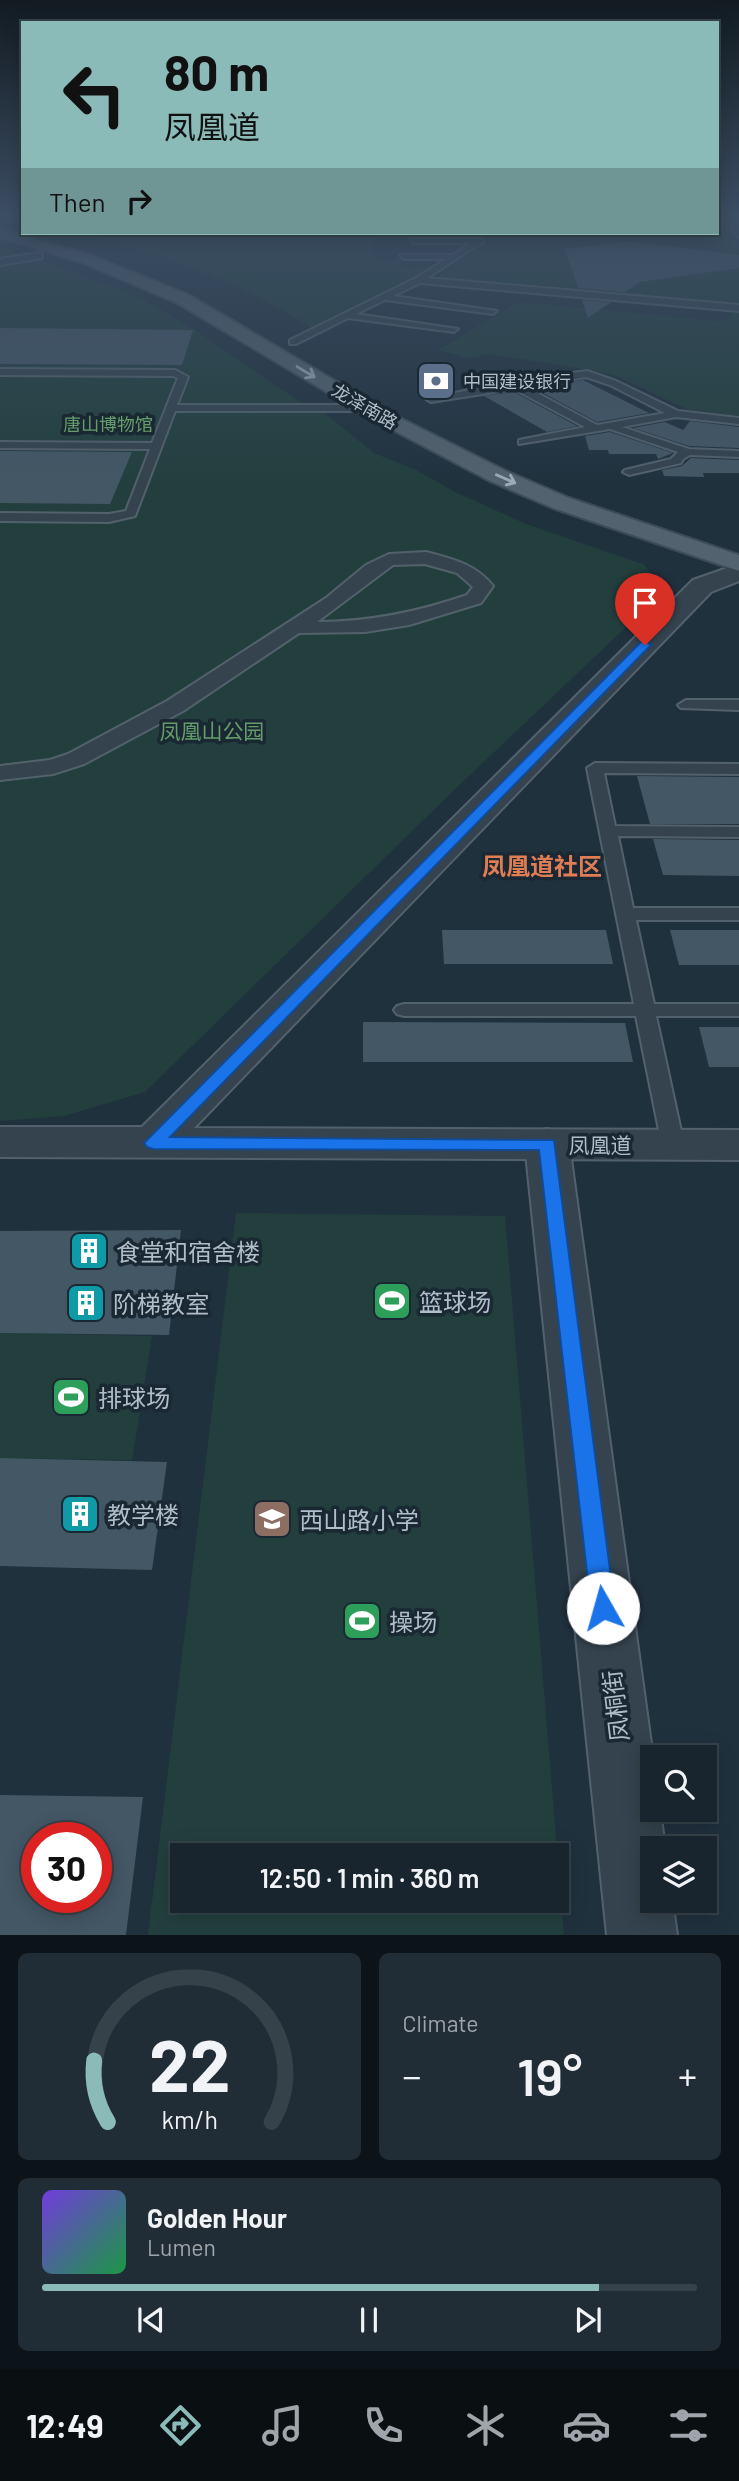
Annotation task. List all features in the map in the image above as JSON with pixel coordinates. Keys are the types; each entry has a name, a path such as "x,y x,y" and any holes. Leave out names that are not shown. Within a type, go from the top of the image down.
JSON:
{"main road":[{"name":"龙泽南路","path":"192,305 368,408 475,465 561,503 739,562"},
{"name":"龙泽南路","path":"230,305 453,438 605,503 739,546"}],"street":[{"path":"0,772 53,767 76,759 176,706 296,627 333,603 373,569 389,560 426,558 464,569 482,586 474,599 410,621 337,629 296,627"},
{"path":"153,1143 702,586 739,572"},
{"name":"凤凰道","path":"0,1142 739,1145"},
{"name":"凤桐街","path":"547,1144 642,1935"}],"lane":[{"path":"293,342 371,305"},
{"path":"446,305 493,311"},
{"path":"708,305 739,308"},
{"path":"350,316 454,329"},
{"path":"0,372 175,373 183,377 131,513 109,518 0,517"},
{"path":"431,399 587,374 613,383 676,414"},
{"path":"513,384 596,429"},
{"path":"172,408 368,408"},
{"path":"523,442 676,414 739,421"},
{"path":"610,426 688,452 739,454"},
{"path":"0,445 156,446"},
{"path":"629,472 677,461 677,457 688,452"},
{"path":"686,705 739,705"},
{"path":"673,1145 595,768 739,769"},
{"path":"608,831 739,832"},
{"path":"626,914 739,914"},
{"path":"404,1010 739,1010"}],"green space":[{"name":"凤凰山公园","path":"0,305 153,305 198,332 303,404 323,412 374,453 416,470 455,492 526,524 645,565 663,592 452,792 145,1092 64,1116 0,1121"},
{"path":"272,305 357,305 312,328"},
{"path":"513,305 554,305 718,321 731,317 734,305 739,305 739,416 688,410 617,376 590,370 490,354 469,358 438,350"},
{"name":"操场","path":"236,1213 505,1216 556,1843 170,1843 170,1913 562,1913 564,1935 148,1935"},
{"name":"排球场","path":"0,1333 152,1336 132,1460 0,1458"}],"building":[{"path":"584,305 606,305 588,318"},
{"name":"唐山博物馆","path":"0,328 193,330 182,365 0,364"},
{"path":"583,380 649,413 597,422 534,388"},
{"path":"514,392 577,426 547,432 484,396"},
{"path":"690,421 739,427 739,448 689,446 633,428 665,422 683,430"},
{"path":"610,432 673,453 658,459 656,454 609,454 608,450 589,450 585,436"},
{"name":"唐山博物馆","path":"0,451 132,452 110,504 0,503"},
{"path":"691,458 739,460 739,473 703,473 704,477 664,476 662,470 682,466"},
{"path":"637,776 739,777 739,824 650,824"},
{"path":"653,839 739,840 739,876 663,875"},
{"path":"442,930 606,930 613,964 444,964"},
{"path":"670,930 739,930 739,965 679,965"},
{"path":"363,1022 625,1023 633,1062 363,1062"},
{"path":"699,1027 739,1027 739,1067 709,1067"},
{"path":"181,1230 169,1335 0,1333 0,1231"},
{"name":"教学楼","path":"0,1458 167,1462 152,1570 0,1566"},
{"path":"0,1795 143,1797 126,1935 0,1935"}],"place":[{"name":"中国建设银行","path":"436,381"},
{"name":"食堂和宿舍楼","path":"89,1251"},
{"name":"篮球场","path":"392,1301"},
{"name":"阶梯教室","path":"86,1303"},
{"name":"排球场","path":"71,1397"},
{"name":"教学楼","path":"80,1514"},
{"name":"西山路小学","path":"272,1519"},
{"name":"操场","path":"362,1621"}],"district":[{"name":"凤凰道社区","path":"542,865"}],"route":[{"path":"603,1608 547,1144 153,1143 645,645"}]}
